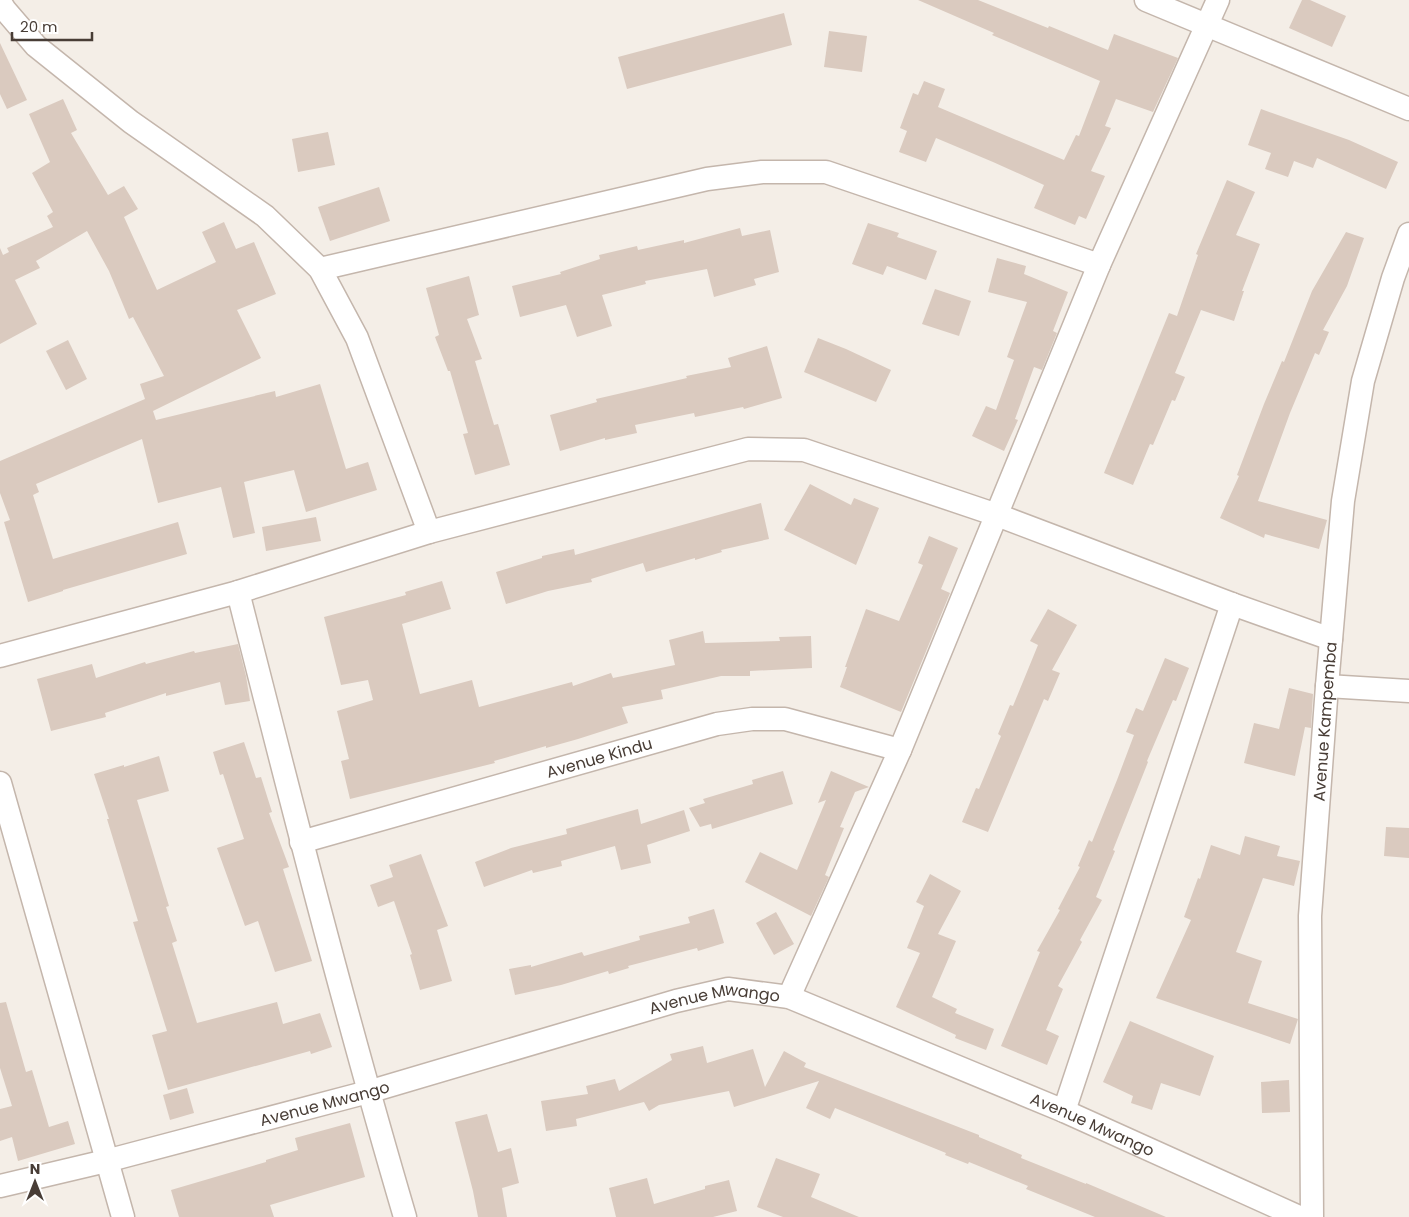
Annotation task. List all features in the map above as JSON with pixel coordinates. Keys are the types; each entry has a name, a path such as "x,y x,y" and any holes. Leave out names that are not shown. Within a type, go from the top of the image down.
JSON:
{"street":[{"path":"1146,0 1409,109"},
{"path":"789,997 900,750 1100,265 1218,0"},
{"path":"0,2 36,46 131,122 265,216 320,269 357,338 428,532"},
{"path":"320,269 707,179 762,172 826,172 1100,265"},
{"name":"Avenue Kampemba","path":"1312,1217 1310,916 1343,501 1363,382 1393,278 1409,234"},
{"path":"0,656 238,592 428,532 748,449 804,450 997,515 1232,604 1331,639"},
{"path":"238,592 301,842 368,1092 405,1217"},
{"path":"1064,1111 1232,604"},
{"path":"1327,686 1409,691"},
{"name":"Avenue Kindu","path":"301,842 717,724 752,719 786,719 900,750"},
{"path":"0,783 123,1217"},
{"name":"Avenue Mwango","path":"0,1186 106,1161 368,1092 676,1001 728,989 789,997 1064,1111 1299,1217"}],"building":[{"path":"918,0 978,0 1108,50 1114,34 1178,58 1153,112 1116,99 1105,126 1111,128 1091,171 1105,176 1086,219 1079,216 1075,225 1034,208 1044,185 936,138 926,162 899,152 907,131 900,128 913,93 918,95 924,81 945,89 938,107 1064,160 1076,135 1079,136 1100,81 992,35 994,33"},
{"path":"1302,0 1310,0 1346,16 1332,47 1289,28"},
{"path":"784,13 792,45 627,89 618,57"},
{"path":"829,31 867,36 862,72 824,67"},
{"path":"0,43 27,100 7,109 0,94"},
{"path":"63,99 77,130 71,133 108,195 124,186 138,209 124,217 157,290 216,262 202,232 224,222 236,249 254,242 276,294 237,310 261,358 153,411 156,420 275,391 276,397 320,384 346,469 368,462 377,490 306,512 294,470 244,482 255,533 233,538 221,487 158,503 142,439 36,484 39,492 33,495 53,559 178,522 187,554 28,602 4,522 10,520 0,493 0,461 145,399 140,384 164,376 133,317 129,319 109,271 87,231 36,261 40,268 15,280 37,324 0,344 0,248 3,255 9,252 7,248 53,227 47,216 53,212 32,173 50,162 29,114"},
{"path":"1261,109 1349,140 1398,162 1386,189 1317,158 1313,168 1294,161 1288,177 1265,169 1271,153 1248,145"},
{"path":"328,132 335,165 298,172 292,139"},
{"path":"1227,180 1255,192 1236,235 1260,244 1242,291 1244,291 1234,321 1201,310 1175,373 1185,377 1175,401 1172,400 1153,445 1150,444 1133,485 1104,473 1169,313 1177,316 1198,255 1196,254"},
{"path":"379,187 390,221 330,241 318,207"},
{"path":"868,223 899,233 897,237 937,251 926,280 887,266 883,275 852,264"},
{"path":"740,228 742,236 770,230 779,272 754,279 756,285 714,297 707,269 645,281 646,284 602,295 612,326 577,337 566,305 520,317 512,286 561,274 560,272 600,259 599,255 637,246 638,250 684,240 684,243"},
{"path":"1346,232 1364,238 1347,286 1323,330 1329,332 1319,355 1315,353 1290,413 1258,501 1327,520 1319,549 1265,534 1264,538 1220,518 1239,476 1237,475 1264,404 1282,361 1284,362 1312,291"},
{"path":"997,258 1026,266 1024,274 1068,292 1053,331 1057,333 1042,370 1034,367 1015,419 1018,420 1004,451 972,436 986,406 996,410 1014,360 1007,357 1027,302 988,292"},
{"path":"469,276 479,315 467,319 482,359 475,361 494,425 498,424 510,465 475,475 463,434 468,433 450,371 448,371 435,337 439,335 426,288"},
{"path":"935,289 971,301 959,336 922,324"},
{"path":"818,338 891,370 876,402 804,372"},
{"path":"68,340 87,379 66,390 46,351"},
{"path":"767,346 782,398 744,409 743,407 695,417 694,413 635,425 637,433 605,440 605,438 560,451 550,415 597,402 596,399 687,378 686,376 731,367 728,358"},
{"path":"810,484 851,505 854,498 879,508 856,565 784,530"},
{"path":"761,503 769,539 721,550 722,552 695,560 695,558 646,572 643,563 591,579 592,582 548,591 506,604 496,572 542,558 542,556 574,549 575,555"},
{"path":"316,517 321,541 266,551 262,527"},
{"path":"929,536 958,548 941,589 950,593 901,712 840,687 847,667 845,667 866,609 899,621 923,565 918,563"},
{"path":"442,581 451,609 402,624 420,694 472,680 479,707 572,682 573,686 611,673 613,678 675,665 669,640 703,631 705,643 780,641 779,637 811,636 812,668 750,671 750,676 721,676 661,690 663,699 622,707 628,723 578,739 494,761 495,763 350,799 341,761 349,759 337,711 373,700 368,680 341,685 324,617 406,595 405,592"},
{"path":"1048,609 1077,625 1052,670 1060,673 1048,701 1044,699 988,832 962,822 976,788 979,789 1001,736 998,734 1010,705 1013,706 1038,645 1030,641"},
{"path":"238,644 250,701 225,705 220,682 166,696 166,693 105,713 106,717 51,731 37,679 92,664 96,678 145,662 146,664 194,651 195,653"},
{"path":"1165,658 1189,668 1176,701 1173,700 1147,761 1113,850 1115,851 1096,897 1102,900 1058,986 1063,989 1046,1030 1059,1036 1047,1065 1001,1046 1040,952 1037,951 1060,910 1058,909 1080,867 1078,866 1089,840 1092,842 1117,780 1134,735 1126,732 1136,708 1143,711"},
{"path":"1289,688 1313,694 1311,728 1305,727 1295,776 1244,763 1254,723 1279,729"},
{"path":"244,742 256,778 261,777 272,812 269,813 289,867 283,869 312,961 275,972 258,921 245,926 217,848 244,839 223,774 220,775 213,752"},
{"path":"159,756 169,791 137,800 169,906 166,907 177,941 172,943 197,1023 277,1002 283,1024 320,1013 332,1047 311,1054 310,1051 168,1090 152,1035 167,1031 133,922 138,921 94,774"},
{"path":"783,771 793,804 712,829 711,824 700,827 689,808 705,803 703,799 753,784 752,780"},
{"path":"831,771 869,787 855,792 840,827 844,828 825,875 829,877 811,916 745,882 760,852 797,870 826,800 818,803"},
{"path":"638,809 641,824 684,810 690,831 647,845 651,863 621,870 615,846 561,861 562,866 533,873 532,870 484,887 475,862 511,848 567,834 566,829"},
{"path":"1386,827 1409,828 1409,858 1384,856"},
{"path":"1245,836 1280,846 1277,856 1300,861 1294,886 1263,878 1236,952 1262,961 1248,1003 1298,1019 1290,1044 1156,998 1191,920 1184,917 1198,878 1200,879 1211,845 1240,855"},
{"path":"421,854 448,926 437,930 452,981 420,990 410,955 412,954 394,901 378,907 370,885 393,877 389,865"},
{"path":"930,874 961,891 938,934 956,941 932,997 957,1009 955,1013 994,1029 986,1050 955,1038 956,1035 896,1007 920,953 907,948 924,906 916,902"},
{"path":"714,909 724,943 698,951 697,948 628,966 629,968 609,974 608,971 561,985 515,995 509,969 531,965 531,967 582,952 584,956 640,940 639,936 690,923 688,917"},
{"path":"776,912 794,944 774,955 756,923"},
{"path":"6,1002 26,1072 32,1070 49,1127 68,1121 75,1144 18,1161 12,1137 0,1141 0,1109 12,1106 0,1068 0,1003"},
{"path":"1130,1021 1214,1056 1200,1096 1161,1083 1152,1110 1131,1103 1133,1096 1103,1082"},
{"path":"703,1046 707,1063 753,1049 765,1087 784,1051 806,1063 804,1067 979,1135 979,1137 1022,1155 1021,1158 1166,1217 1095,1217 1026,1189 1028,1186 969,1162 968,1164 945,1155 946,1153 835,1108 830,1119 806,1108 819,1081 734,1107 729,1091 659,1105 649,1111 644,1102 576,1119 577,1126 546,1131 541,1101 588,1094 586,1086 615,1079 619,1091 672,1060 670,1054"},
{"path":"1289,1080 1290,1112 1262,1113 1261,1082"},
{"path":"187,1088 194,1113 170,1120 163,1095"},
{"path":"487,1114 498,1152 511,1148 519,1183 502,1188 507,1217 478,1217 455,1122"},
{"path":"350,1123 365,1177 270,1205 274,1217 179,1217 171,1190 266,1162 266,1160 298,1150 295,1138"},
{"path":"776,1158 820,1174 811,1197 859,1217 783,1217 757,1207"},
{"path":"647,1178 654,1204 705,1189 705,1186 729,1180 737,1211 713,1217 616,1217 609,1188"}]}
